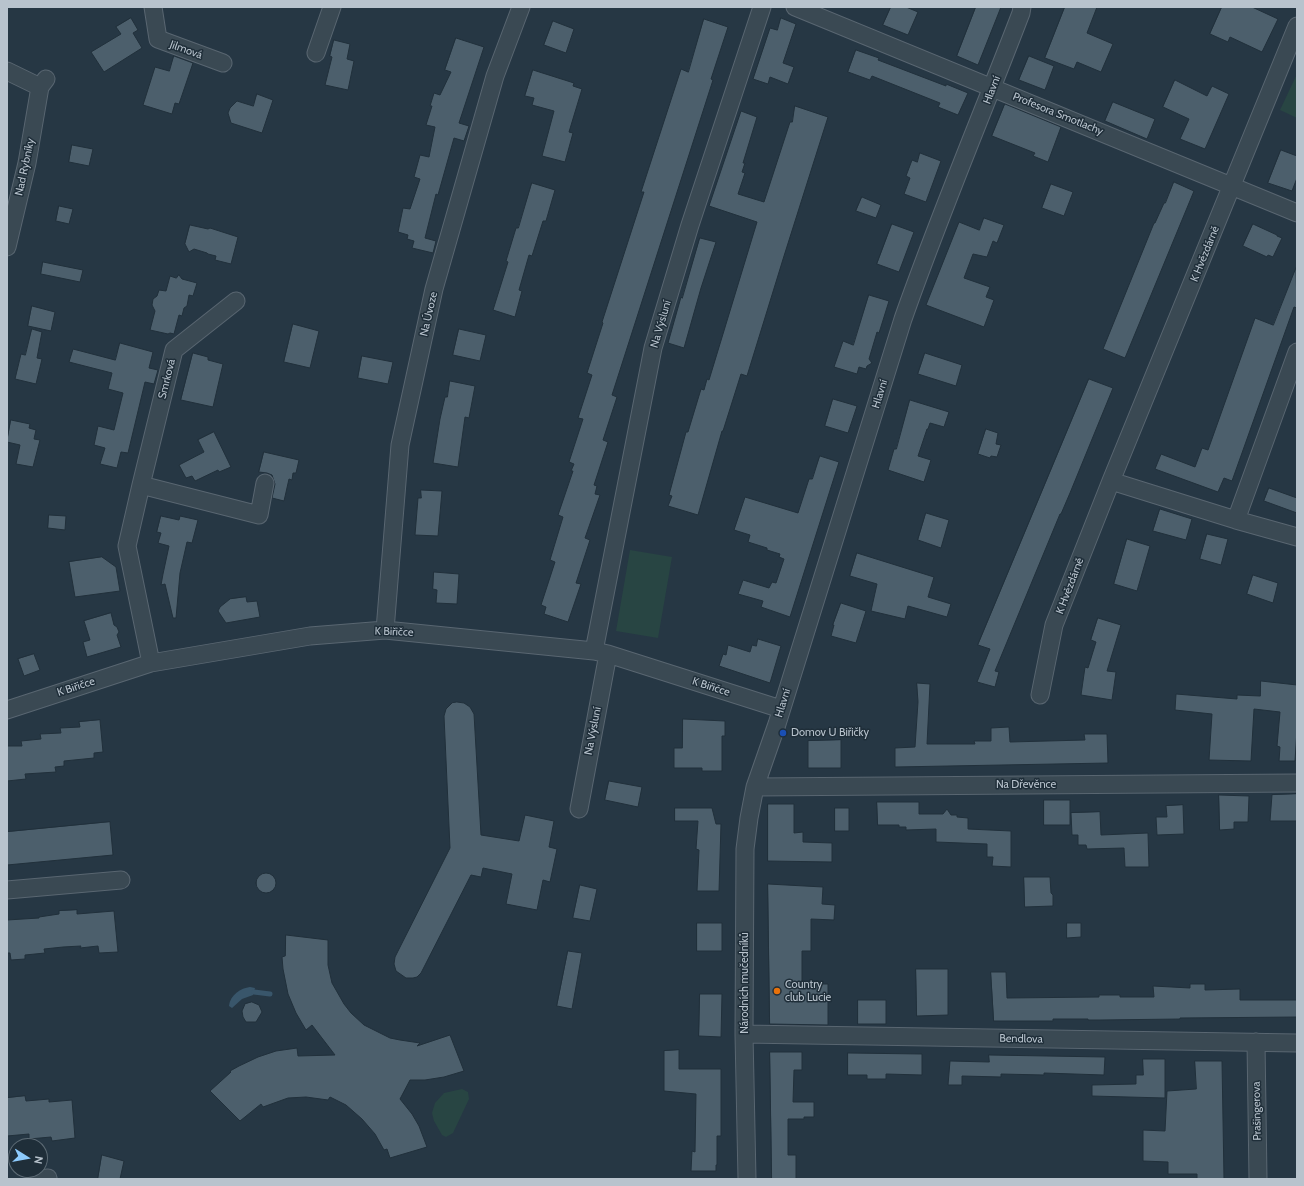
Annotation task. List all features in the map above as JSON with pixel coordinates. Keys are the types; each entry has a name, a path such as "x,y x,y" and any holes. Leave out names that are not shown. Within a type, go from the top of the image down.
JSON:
{"street":[{"name":"Jilmová","path":"153,7 158,39 223,63"},
{"path":"316,53 332,7"},
{"name":"Na Úvoze","path":"385,630 401,438 436,281 495,76 520,7"},
{"name":"Na Výsluní","path":"579,809 601,652 653,348 690,225 762,7"},
{"name":"Profesora Smotlachy","path":"795,7 1297,213"},
{"name":"Hlavní","path":"756,787 903,319 918,276 993,87 1022,7"},
{"name":"K Hvězdárně","path":"1040,695 1054,625 1111,481 1297,26"},
{"name":"Nad Rybníky","path":"7,71 43,83 7,247"},
{"name":"Smrková","path":"151,662 127,546 141,485 174,350 236,301"},
{"path":"1236,520 1297,352"},
{"path":"1111,481 1236,520 1297,537"},
{"path":"141,485 259,515 266,483"},
{"name":"K Biřičce","path":"7,710 151,662 310,636 385,630 601,652 781,709"},
{"name":"Na Dřevěnce","path":"756,787 1297,784"},
{"name":"Národních mučedníků","path":"746,1179 744,1034 745,849 751,805 756,787"},
{"path":"7,890 121,880"},
{"name":"Bendlova","path":"744,1034 1297,1043"},
{"name":"Prašingerova","path":"1256,1042 1258,1179"}],"green space":[{"path":"1297,74 1297,118 1280,110"},
{"path":"630,550 672,557 658,638 616,631"},
{"path":"462,1089 468,1092 469,1099 453,1133 446,1137 442,1135 434,1121 432,1113 435,1103 444,1093"}],"water":[{"path":"250,987 255,988 253,995 242,999 232,1008 229,1006 231,999 236,993"}],"building":[{"path":"891,7 906,7 918,12 908,35 883,25"},
{"path":"976,7 1001,7 978,65 957,56"},
{"path":"1065,7 1097,7 1087,33 1113,44 1101,72 1077,62 1074,69 1045,58"},
{"path":"1222,7 1252,7 1278,19 1262,52 1230,37 1228,42 1210,34"},
{"path":"131,18 138,30 133,33 142,48 104,72 91,52 121,34 116,27"},
{"path":"781,18 796,24 783,63 794,67 788,84 770,77 768,84 753,79 770,28 777,30"},
{"path":"704,19 728,27 711,79 713,80 612,395 617,397 603,440 608,442 594,485 597,486 595,494 600,495 585,538 590,540 576,583 581,584 568,622 544,614 546,607 541,605 555,562 550,560 563,517 558,515 573,471 571,471 574,464 569,462 583,419 578,418 592,375 587,373 644,192 641,192 681,69 688,72"},
{"path":"553,21 574,29 566,53 544,45"},
{"path":"456,38 484,47 459,123 469,126 464,141 454,138 438,195 436,194 425,238 436,241 433,253 412,248 414,241 407,239 408,235 398,232 403,208 410,209 420,179 414,177 420,155 429,157 435,127 426,125 432,106 430,106 434,93 440,95 451,72 445,70"},
{"path":"334,40 350,44 347,59 354,61 348,90 325,85 332,57 330,56"},
{"path":"856,50 879,58 878,60 968,93 958,115 938,107 940,103 872,76 870,80 848,72"},
{"path":"174,56 193,63 179,104 175,103 172,114 143,105 155,67 169,71"},
{"path":"1029,56 1054,66 1045,90 1019,80"},
{"path":"533,70 574,83 573,86 582,89 569,132 573,133 565,162 542,156 554,111 532,105 534,98 525,96"},
{"path":"1175,80 1207,96 1212,86 1229,94 1205,149 1180,139 1189,119 1163,107"},
{"path":"257,94 273,100 262,133 231,123 228,113 230,108 237,101 253,106"},
{"path":"1113,102 1155,119 1147,139 1105,121"},
{"path":"1005,104 1061,127 1048,162 1033,156 1035,153 992,136"},
{"path":"795,106 828,117 747,376 741,374 722,431 698,515 668,506 672,496 669,495 686,432 688,432 701,389 704,390 707,379 709,380 757,222 709,206 741,111 757,117 743,163 745,163 742,172 745,173 738,194 764,202 790,122 792,122"},
{"path":"72,145 93,149 89,166 69,162"},
{"path":"1281,150 1297,156 1297,178 1292,191 1268,183"},
{"path":"920,153 941,161 926,202 904,194 910,178 906,176 912,160 917,162"},
{"path":"1174,182 1194,191 1125,358 1103,349 1154,223"},
{"path":"532,183 555,190 546,221 543,221 532,256 529,255 519,290 522,291 515,317 493,310 508,262 506,261 516,228 518,228"},
{"path":"1051,184 1073,192 1064,216 1042,208"},
{"path":"862,197 881,205 876,218 856,211"},
{"path":"59,206 73,209 69,224 56,221"},
{"path":"984,218 1004,225 997,243 993,241 987,257 973,254 964,278 990,287 986,297 994,300 984,327 926,305 959,222 979,230"},
{"path":"892,224 914,232 899,272 877,264"},
{"path":"1253,224 1282,238 1273,257 1268,255 1267,257 1243,246"},
{"path":"190,225 208,229 210,228 238,237 231,264 215,260 216,256 194,249 189,252 185,244"},
{"path":"700,238 716,242 684,348 668,343"},
{"path":"43,262 83,270 80,282 41,274"},
{"path":"1296,268 1297,308 1294,307 1232,481 1224,478 1218,492 1155,469 1161,454 1195,467 1202,448 1208,450 1255,318 1273,325"},
{"path":"179,275 182,279 197,283 193,296 189,295 187,306 184,308 182,316 179,315 174,334 150,330 155,311 152,305 153,299 157,296 159,290 166,291 170,276 176,278"},
{"path":"869,295 889,301 879,333 877,332 869,359 872,363 867,366 866,369 859,367 857,374 834,367 843,341 853,345"},
{"path":"32,306 55,312 51,331 28,326"},
{"path":"293,324 319,331 310,368 284,362"},
{"path":"32,329 42,332 37,358 42,359 36,384 15,379 21,354 25,355"},
{"path":"459,329 486,335 480,361 453,355"},
{"path":"120,343 153,352 149,368 158,370 154,384 145,382 128,453 121,452 117,468 100,464 105,448 94,445 98,426 114,430 123,393 108,389 112,373 69,362 73,349 115,360"},
{"path":"193,353 208,357 208,360 223,364 213,407 181,400"},
{"path":"925,353 962,365 956,386 918,374"},
{"path":"362,356 393,362 388,384 358,378"},
{"path":"1089,379 1113,388 995,671 999,672 995,687 977,682 990,649 978,645"},
{"path":"450,381 475,386 469,418 465,417 458,467 433,463 440,419"},
{"path":"833,399 857,406 848,433 825,426"},
{"path":"910,400 949,412 944,427 930,423 927,429 918,456 931,460 924,482 888,470 894,449 896,449"},
{"path":"11,420 30,424 29,428 36,430 34,439 40,440 33,467 16,464 20,445 7,442"},
{"path":"986,429 998,433 996,444 1001,445 997,457 991,456 990,458 978,454"},
{"path":"214,432 231,467 219,472 218,470 195,481 192,476 186,478 179,465 204,452 198,440"},
{"path":"264,452 299,460 296,473 293,473 292,480 289,479 284,501 272,498 275,484 272,475 259,472"},
{"path":"820,456 839,462 790,617 761,607 763,601 738,594 743,580 769,588 772,582 776,583 784,559 779,557 780,554 748,542 750,535 734,530 745,497 798,513 809,479 812,479"},
{"path":"1269,488 1297,498 1297,513 1264,501"},
{"path":"421,490 442,491 438,536 415,535 418,498 421,498"},
{"path":"1160,509 1192,519 1186,540 1153,531"},
{"path":"926,513 949,520 941,548 918,540"},
{"path":"49,515 66,516 65,530 48,528"},
{"path":"161,516 179,520 180,516 198,520 192,543 187,542 180,573 176,618 173,618 165,584 161,585 169,546 158,543 161,533 157,532"},
{"path":"1207,534 1228,539 1221,565 1200,559"},
{"path":"1127,539 1150,546 1137,591 1114,584"},
{"path":"857,553 934,577 928,597 951,604 947,617 908,606 905,619 871,611 877,584 850,576"},
{"path":"102,557 116,567 120,591 75,597 69,562"},
{"path":"434,572 459,574 457,604 436,603 437,590 433,589"},
{"path":"1253,575 1278,583 1273,603 1247,594"},
{"path":"246,597 247,602 257,601 260,617 226,623 218,611 220,607 230,599"},
{"path":"841,603 866,611 856,643 831,636 833,625"},
{"path":"111,613 114,625 117,627 119,632 117,635 121,647 87,657 83,642 90,640 84,621"},
{"path":"1098,618 1121,625 1107,671 1116,672 1112,700 1081,695 1085,667 1088,668 1096,642 1091,640"},
{"path":"758,639 781,646 770,683 719,666 723,654 726,655 728,645 750,652 752,645 756,646"},
{"path":"34,654 40,670 24,676 18,659"},
{"path":"1261,681 1297,685 1295,761 1279,761 1280,747 1277,746 1280,712 1254,709 1251,761 1209,760 1212,714 1175,710 1176,694 1237,699 1237,695 1260,696"},
{"path":"917,683 930,684 927,744 975,744 974,741 991,741 991,728 1009,727 1010,742 1085,740 1084,734 1107,734 1108,763 895,767 895,748 915,747 918,702"},
{"path":"452,703 464,703 470,707 474,714 481,835 519,841 525,815 554,821 549,847 557,849 550,882 543,880 537,910 506,904 512,874 483,868 481,877 471,875 421,973 417,977 406,978 396,971 394,964 395,957 450,848 444,716 446,709"},
{"path":"683,719 725,721 725,736 722,736 722,771 702,771 702,768 674,768 674,748 682,748"},
{"path":"100,720 103,752 94,753 94,758 64,761 64,766 55,767 56,772 25,774 26,779 7,781 7,746 22,746 21,741 41,739 40,734 61,733 60,728 80,727 79,722"},
{"path":"841,740 841,768 808,768 808,741"},
{"path":"609,781 642,787 638,807 605,800"},
{"path":"1297,794 1297,821 1270,821 1272,795"},
{"path":"1219,795 1249,796 1248,822 1234,822 1234,829 1220,830"},
{"path":"1044,800 1070,800 1070,825 1044,825"},
{"path":"877,802 919,802 919,814 943,814 947,809 951,815 968,818 968,829 1011,831 1011,867 992,866 993,857 987,857 987,844 936,842 936,829 906,830 906,827 899,827 899,825 878,825"},
{"path":"768,804 794,804 794,833 803,832 803,842 832,843 832,862 768,861"},
{"path":"1183,805 1184,834 1157,835 1156,817 1167,817 1166,806"},
{"path":"675,808 712,808 716,824 721,824 719,891 697,891 699,850 696,849 698,821 675,821"},
{"path":"835,808 849,808 849,831 835,831"},
{"path":"1100,812 1101,835 1148,833 1149,867 1125,867 1124,848 1087,849 1086,845 1078,845 1078,835 1072,835 1071,813"},
{"path":"110,822 113,855 7,865 7,832"},
{"path":"266,873 273,876 276,883 273,890 266,893 259,890 256,883 259,876"},
{"path":"1024,877 1050,877 1053,906 1025,907"},
{"path":"768,884 823,887 822,904 835,905 834,920 811,919 811,951 802,951 802,982 821,982 821,984 828,984 828,1025 770,1024"},
{"path":"580,885 597,889 590,921 573,918"},
{"path":"77,910 77,914 114,911 118,952 99,953 98,946 80,948 81,946 63,947 44,949 45,953 25,955 25,959 11,960 10,953 7,953 7,920 39,918 59,914 59,911"},
{"path":"697,923 722,923 722,951 697,951"},
{"path":"1067,923 1081,923 1081,937 1067,938"},
{"path":"286,935 328,940 328,965 332,983 344,1004 364,1025 390,1038 420,1043 417,1046 450,1035 464,1071 444,1077 425,1080 410,1080 400,1099 419,1126 427,1147 390,1158 387,1149 384,1150 375,1134 362,1119 346,1105 330,1097 328,1100 306,1097 288,1098 263,1107 261,1104 240,1121 210,1091 231,1072 230,1071 258,1057 276,1051 297,1048 298,1056 335,1055 312,1025 306,1030 296,1013 288,994 282,957 285,956"},
{"path":"568,951 582,953 572,1009 557,1006"},
{"path":"916,969 948,969 948,1015 917,1016"},
{"path":"991,972 1006,972 1007,998 1099,997 1099,995 1120,995 1120,997 1154,997 1153,986 1190,988 1190,984 1205,984 1205,990 1240,989 1240,1000 1297,1000 1297,1017 1100,1020 1053,1019 1053,1021 994,1021"},
{"path":"700,994 722,994 721,1037 699,1036"},
{"path":"858,1000 886,1000 886,1024 858,1024"},
{"path":"252,1002 259,1005 262,1012 256,1022 246,1022 242,1011 245,1004"},
{"path":"679,1050 679,1069 721,1069 721,1136 717,1136 716,1171 691,1171 692,1151 695,1152 696,1094 664,1091 664,1051"},
{"path":"770,1052 802,1052 802,1070 794,1070 793,1102 814,1102 814,1117 804,1117 804,1119 788,1119 788,1155 796,1155 796,1179 772,1179"},
{"path":"848,1053 922,1054 922,1075 886,1074 886,1079 867,1079 867,1075 848,1075"},
{"path":"989,1055 1105,1057 1104,1075 1044,1073 1044,1075 1001,1074 1001,1077 962,1076 962,1085 948,1085 950,1061 989,1062"},
{"path":"1143,1059 1165,1059 1165,1098 1092,1096 1092,1085 1136,1084 1136,1075 1143,1075"},
{"path":"1195,1061 1222,1061 1224,1179 1197,1179 1197,1174 1168,1174 1168,1162 1143,1161 1143,1130 1165,1131 1167,1091 1196,1089"},
{"path":"25,1096 26,1101 49,1099 49,1102 72,1100 75,1138 52,1141 51,1137 29,1138 29,1134 7,1136 7,1098"},
{"path":"102,1155 124,1161 120,1179 98,1179"}],"waterway":[{"path":"254,992 270,994"}],"place":[{"name":"Domov U Biřičky","path":"783,733"},
{"name":"Country club Lucie","path":"777,991"}]}
